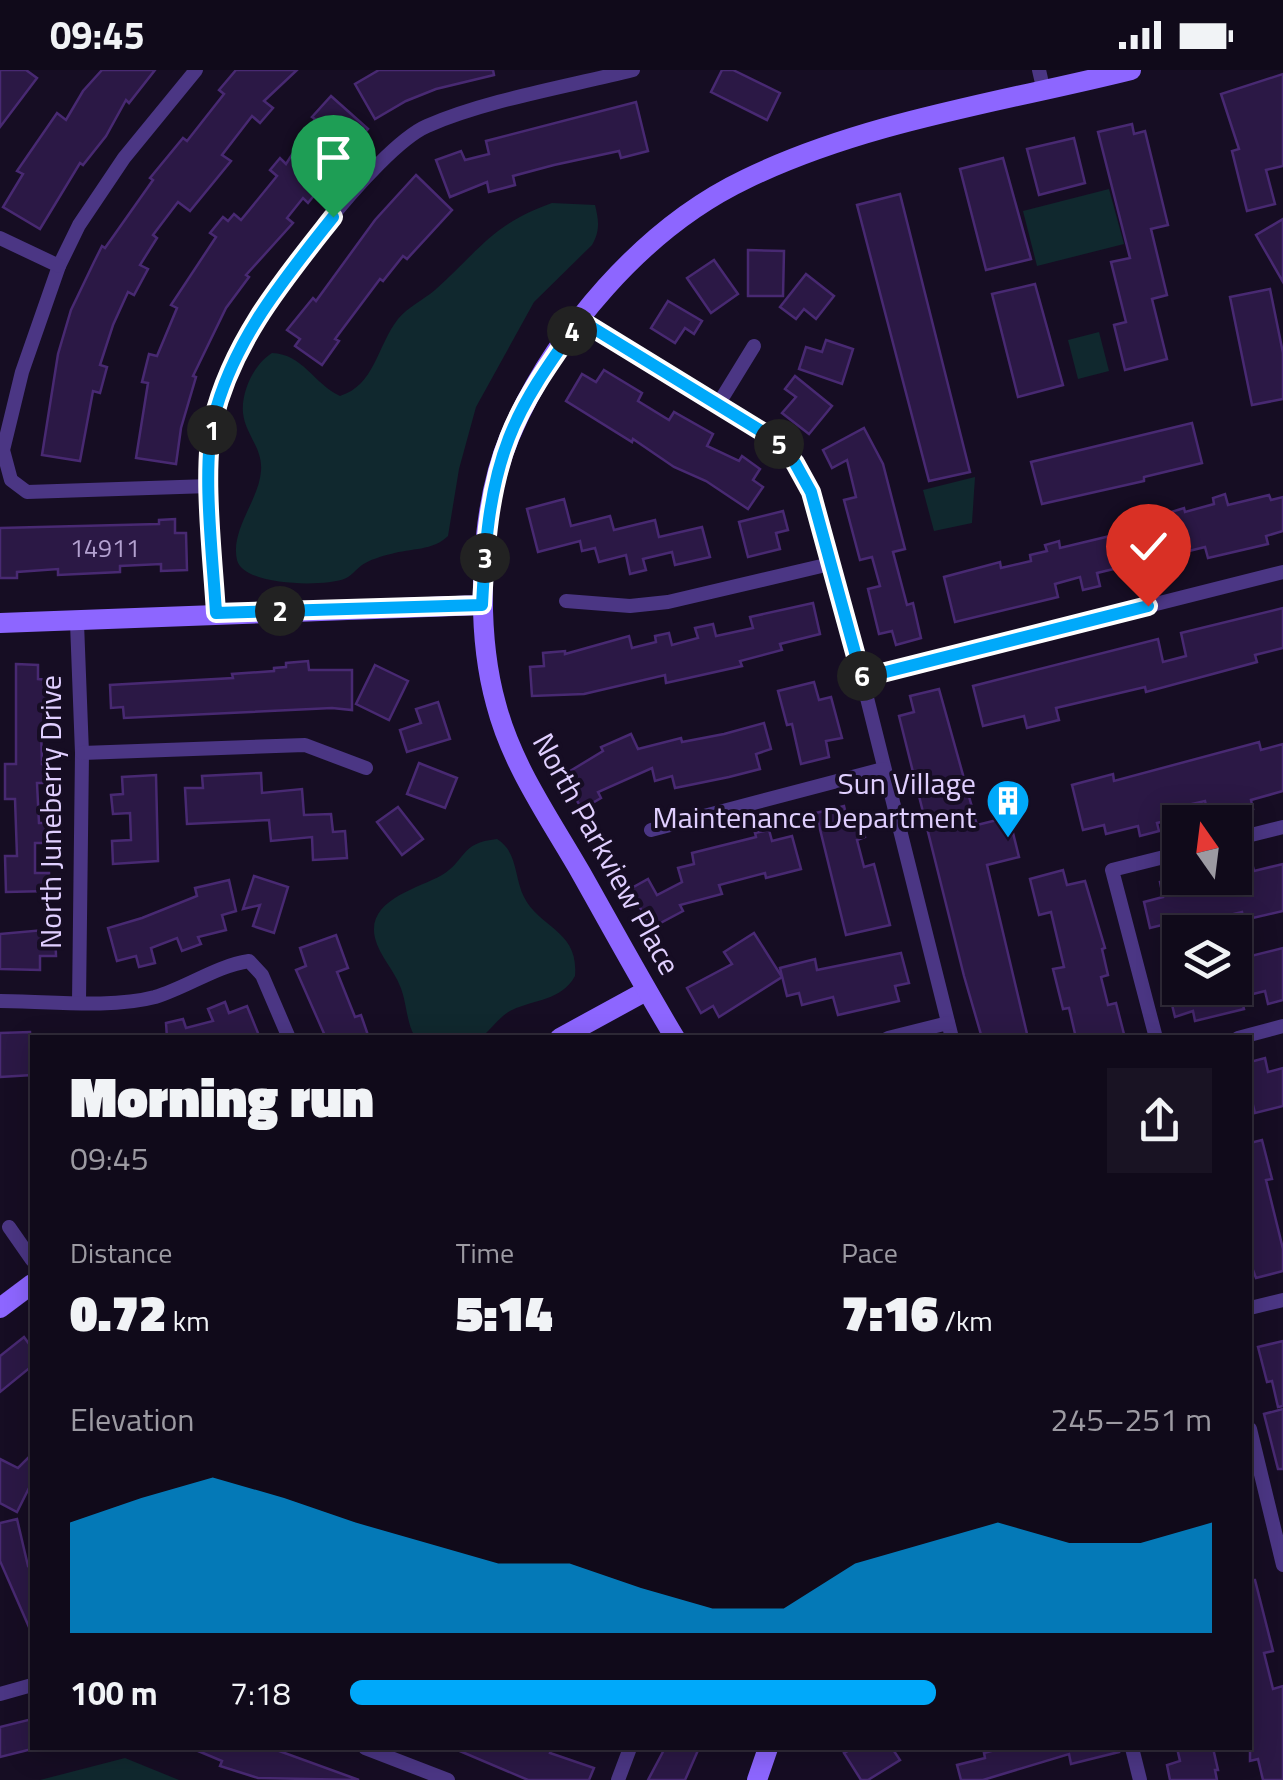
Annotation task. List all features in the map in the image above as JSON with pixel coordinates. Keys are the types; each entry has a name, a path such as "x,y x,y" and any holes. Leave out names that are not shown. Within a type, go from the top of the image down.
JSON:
{"street":[{"path":"196,70 124,158 79,224 58,266 22,372 3,450 6,471 26,492 210,486"},
{"path":"216,613 210,486 212,423 234,358 271,296 382,160 424,127 459,114 633,70"},
{"path":"1039,70 1044,92"},
{"name":"North Parkview Place","path":"672,1035 523,774 494,696 482,605 486,524 509,438 544,370 580,320 643,247 684,216 748,178 878,131 1132,70"},
{"path":"0,238 58,266"},
{"path":"580,320 774,439 795,463 811,492 950,1030 911,1035"},
{"path":"719,403 754,346"},
{"path":"566,601 630,606 668,602 830,564"},
{"path":"862,678 1283,572"},
{"path":"0,624 482,605"},
{"name":"North Juneberry Drive","path":"77,623 82,753 79,1002"},
{"path":"82,753 306,744 366,768"},
{"path":"651,830 884,769"},
{"path":"1252,835 1283,827"},
{"path":"1155,1035 1112,870 1162,857"},
{"path":"0,1001 79,1002 154,997 231,964 249,961 262,975 288,1035"},
{"path":"565,1035 646,990"},
{"path":"1249,1035 1283,1026"},
{"path":"9,1227 30,1257"},
{"path":"0,1308 30,1286"},
{"path":"1252,1308 1283,1300"},
{"path":"1252,1438 1283,1565"},
{"path":"0,1694 30,1686"},
{"path":"370,1750 448,1780"},
{"path":"618,1780 629,1750"},
{"path":"757,1780 767,1750"},
{"path":"1132,1750 1140,1780"}],"green space":[{"path":"1109,189 1124,244 1037,266 1023,211"},
{"path":"552,203 595,205 596,235 592,245 534,302 476,407 459,469 448,536 429,547 372,560 347,578 334,582 268,580 242,569 237,560 238,538 261,471 259,455 244,421 243,405 254,371 272,353 283,355 340,396 352,391 368,374 402,315 500,229"},
{"path":"1099,332 1109,371 1078,379 1068,340"},
{"path":"975,477 972,523 934,531 923,490"},
{"path":"497,839 509,851 524,897 571,949 575,976 555,995 508,1013 484,1035 414,1035 400,986 375,938 378,914 396,898 442,875 469,848"},
{"path":"125,1758 179,1780 40,1780"}],"building":[{"path":"0,70 26,70 37,78 0,127"},
{"path":"102,70 155,70 129,103 126,100 106,136 83,165 80,163 40,229 3,207 23,174 17,171 57,113 66,120 83,91"},
{"path":"236,70 297,70 264,101 273,108 260,123 252,116 222,155 231,161 190,211 178,202 153,235 157,238 140,265 148,269 134,295 128,292 100,365 107,367 100,393 93,391 80,461 42,455 58,354 71,310 102,246 105,248 153,180 150,178 183,138 187,141 224,94 219,90"},
{"path":"379,70 493,70 494,75 436,89 375,119 355,84"},
{"path":"722,70 733,70 780,93 767,120 711,92"},
{"path":"1283,74 1283,166 1266,170 1275,204 1247,211 1232,151 1239,149 1221,94"},
{"path":"331,96 368,129 308,203 303,198 287,218 293,223 246,275 249,277 226,308 193,376 196,377 181,428 176,464 136,458 148,383 142,382 149,354 157,356 177,308 171,305 216,237 210,233 223,217 228,221 234,214 241,220 277,176 270,170 280,158 286,164 315,119 312,117"},
{"path":"636,102 648,151 621,158 619,151 554,165 513,176 515,185 489,192 487,182 450,197 436,160 461,151 465,160 489,154 486,141"},
{"path":"1132,124 1134,134 1145,131 1168,225 1151,229 1167,295 1152,299 1167,359 1125,370 1114,325 1126,322 1111,262 1130,258 1098,132"},
{"path":"1074,138 1085,183 1039,195 1027,149"},
{"path":"1003,158 1031,259 986,270 960,169"},
{"path":"416,175 452,210 407,259 403,256 383,281 380,279 335,339 339,341 322,365 295,346 300,339 287,330 313,298 316,301 375,220"},
{"path":"900,194 970,472 929,481 857,205"},
{"path":"1283,219 1283,282 1256,235"},
{"path":"748,250 784,251 783,296 748,296"},
{"path":"714,260 738,294 711,313 687,278"},
{"path":"806,274 834,296 816,319 804,309 796,319 780,307"},
{"path":"1035,284 1063,385 1018,397 992,294"},
{"path":"1270,289 1283,353 1283,399 1252,405 1230,297"},
{"path":"668,301 702,321 694,334 685,328 675,343 651,328"},
{"path":"826,340 853,349 842,384 799,369 806,347 822,352"},
{"path":"604,370 642,393 638,401 669,420 674,412 713,434 707,446 739,461 742,456 760,469 753,480 763,487 748,509 566,401 582,374 596,382"},
{"path":"795,376 832,406 809,434 782,413 796,397 785,389"},
{"path":"1192,423 1202,463 1144,477 1144,481 1042,504 1031,462"},
{"path":"864,428 883,464 905,549 893,552 907,605 913,603 921,638 896,645 892,631 879,634 868,589 880,586 872,557 860,560 844,500 856,497 847,460 832,468 823,450"},
{"path":"1225,494 1228,505 1269,495 1271,500 1283,497 1283,531 1266,536 1268,544 1208,558 1205,547 1181,553 1184,564 1166,569 1163,556 1139,562 1142,575 1125,579 1122,567 1097,573 1100,586 1083,590 1080,577 1055,584 1058,597 955,622 944,577 1000,562 1001,568 1031,561 1030,555 1047,551 1045,545 1059,541 1060,548 1114,535 1112,529 1172,517 1171,512 1184,508 1185,512 1214,504 1213,498"},
{"path":"564,499 571,526 610,516 614,530 655,520 659,537 702,527 710,557 675,565 672,552 643,559 646,570 630,574 626,555 599,562 595,548 582,551 580,541 538,552 527,509"},
{"path":"783,511 788,530 776,533 780,549 748,557 739,522"},
{"path":"175,519 175,533 186,533 187,570 161,571 161,564 120,566 120,572 17,572 17,578 0,578 0,528 159,524 159,520"},
{"path":"813,603 820,634 780,644 782,650 740,661 742,666 666,683 665,675 584,694 532,696 530,667 544,666 543,653 565,654 629,636 632,648 656,642 655,636 669,633 672,645 698,638 695,628 713,624 716,636 753,628 750,617"},
{"path":"1283,608 1283,648 1255,655 1257,662 1146,692 1145,687 1056,708 1059,720 1027,728 1024,716 983,726 973,686 1158,639 1163,662 1186,656 1181,633"},
{"path":"308,661 309,670 352,670 352,710 124,718 123,707 111,708 110,685 233,678 232,674 274,671 286,667 286,663"},
{"path":"16,664 38,665 38,679 50,680 50,728 41,728 42,764 50,764 50,783 37,783 39,823 50,823 50,843 35,843 35,873 49,873 49,891 6,892 5,856 17,856 15,799 5,799 5,764 16,764"},
{"path":"375,665 408,681 389,720 356,704"},
{"path":"814,682 819,700 831,697 842,738 826,741 829,757 801,764 792,724 787,725 778,691"},
{"path":"939,689 977,825 1009,817 1019,857 987,865 1027,1035 981,1035 899,716 914,712 910,696"},
{"path":"438,702 450,739 407,752 400,730 421,723 416,709"},
{"path":"764,723 771,749 756,754 760,769 675,788 672,776 655,781 652,768 598,792 601,798 582,809 562,776 603,751 601,747 631,734 638,749"},
{"path":"1259,742 1261,750 1283,744 1283,791 1251,800 1253,809 1252,809 1252,805 1206,805 1205,801 1162,805 1159,831 1140,836 1138,826 1106,834 1104,825 1083,830 1072,785 1113,774 1114,781"},
{"path":"419,763 457,778 445,808 407,794"},
{"path":"261,773 262,793 302,789 304,815 331,814 333,832 345,831 347,858 313,860 312,837 271,841 269,820 187,824 185,788 203,788 202,776"},
{"path":"156,775 158,861 113,864 112,841 131,840 130,813 113,814 111,795 123,794 122,777"},
{"path":"844,806 847,819 860,816 865,837 857,840 864,867 874,864 890,925 846,935 816,813"},
{"path":"398,807 423,839 402,855 377,822"},
{"path":"769,830 772,841 792,836 801,869 719,885 722,894 680,905 683,911 651,928 630,889 648,879 657,895 682,882 678,868 694,864 692,853"},
{"path":"1252,863 1254,871 1283,864 1283,911 1252,918 1242,912 1162,915 1162,925 1150,928 1144,902 1163,897 1252,895"},
{"path":"1063,870 1067,885 1085,881 1105,948 1102,949 1108,975 1101,977 1108,1005 1116,1003 1124,1035 1075,1035 1069,1008 1063,1009 1053,969 1064,967 1051,912 1039,915 1030,879"},
{"path":"254,876 288,887 274,933 253,926 260,905 243,909"},
{"path":"229,880 236,911 222,915 226,930 198,937 201,944 182,951 177,938 151,948 155,963 139,967 136,956 117,961 108,928 197,896 195,888"},
{"path":"55,929 56,956 40,956 40,970 0,969 0,934"},
{"path":"754,933 782,977 719,1017 713,1006 701,1013 687,988 732,964 724,952"},
{"path":"336,935 348,968 337,972 355,1017 361,1015 368,1035 325,1035 296,970 306,966 300,948"},
{"path":"1283,948 1283,1000 1268,1004 1265,991 1252,994 1252,956"},
{"path":"901,953 909,983 895,986 899,1001 838,1015 833,997 802,1005 799,993 787,996 780,968 815,959 817,970"},
{"path":"225,1002 229,1013 247,1006 259,1035 167,1035 166,1023 183,1019 186,1028 213,1021 208,1009"},
{"path":"1172,1005 1243,1005 1244,1009 1195,1021 1193,1011 1175,1017"},
{"path":"30,1032 30,1075 0,1077 0,1033"},
{"path":"1265,1058 1268,1072 1283,1068 1283,1106 1255,1113 1252,1061"},
{"path":"1262,1140 1272,1179 1266,1180 1283,1249 1283,1271 1256,1278 1252,1267 1252,1142"},
{"path":"24,1337 30,1345 30,1368 0,1392 0,1356"},
{"path":"1283,1341 1283,1406 1278,1407 1258,1347"},
{"path":"1283,1409 1283,1469 1278,1469 1264,1414"},
{"path":"30,1456 30,1486 17,1512 0,1503 0,1459 18,1468"},
{"path":"17,1519 30,1566 30,1629 0,1561 0,1523"},
{"path":"1255,1580 1273,1651 1264,1653 1273,1689 1283,1686 1283,1780 1263,1780 1258,1759 1250,1761"},
{"path":"30,1720 30,1750 0,1757 0,1727"},
{"path":"196,1750 276,1750 359,1780 258,1778 220,1766 222,1761"},
{"path":"457,1750 551,1750 550,1753 594,1768 589,1780 528,1780"},
{"path":"664,1750 698,1750 685,1780 648,1780"},
{"path":"893,1750 900,1760 868,1780 861,1780 844,1753"},
{"path":"1177,1750 1213,1750 1217,1780 1170,1780 1167,1765 1180,1761"},
{"path":"1119,1752 1071,1764 1069,1754 983,1780 961,1780 957,1765 985,1758 984,1753"}],"place":[{"name":"Sun Village Maintenance Department","path":"1008,839"}],"route":[{"path":"333,217 271,296 234,358 212,423 210,486 216,613 482,605 486,524 509,438 544,370 580,320 774,439 795,463 811,492 862,678 1148,606"}]}
